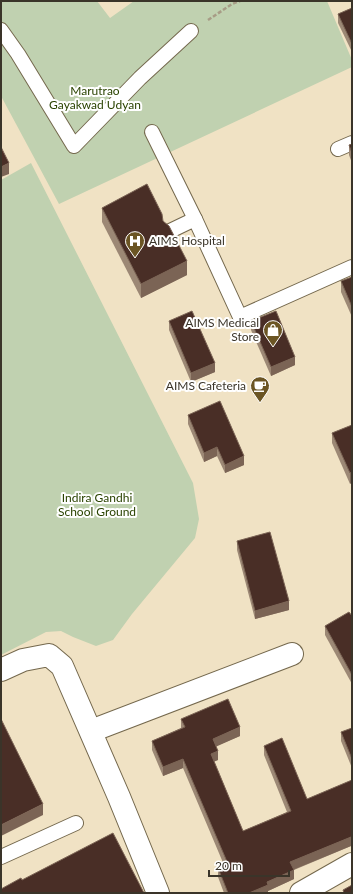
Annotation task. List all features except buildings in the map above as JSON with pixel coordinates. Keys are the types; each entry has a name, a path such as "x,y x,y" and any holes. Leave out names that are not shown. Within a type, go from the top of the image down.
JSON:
{"street":[{"path":"91,731 292,654"},
{"path":"1,670 23,660 49,655 62,666 119,797 158,893"},
{"path":"301,893 352,864"}],"lane":[{"path":"1,30 18,54 74,146 140,78 191,31"},
{"path":"152,132 195,219 240,317 352,267"},
{"path":"338,149 352,143"},
{"path":"170,231 195,219"},
{"path":"1,857 76,823"}],"path":[{"path":"191,31 232,4 240,1"}],"green space":[{"name":"Marutrao Gayakwad Udyan","path":"1,1 97,1 110,18 134,1 327,1 352,60 352,67 59,204 1,96"},
{"name":"Indira Gandhi School Ground","path":"31,163 193,483 199,519 195,538 132,614 113,640 96,646 61,631 46,632 1,655 1,180"}],"place":[{"name":"AIMS Hospital","path":"135,258"},
{"name":"AIMS Medical Store","path":"273,347"},
{"name":"AIMS Cafeteria","path":"260,403"}]}
